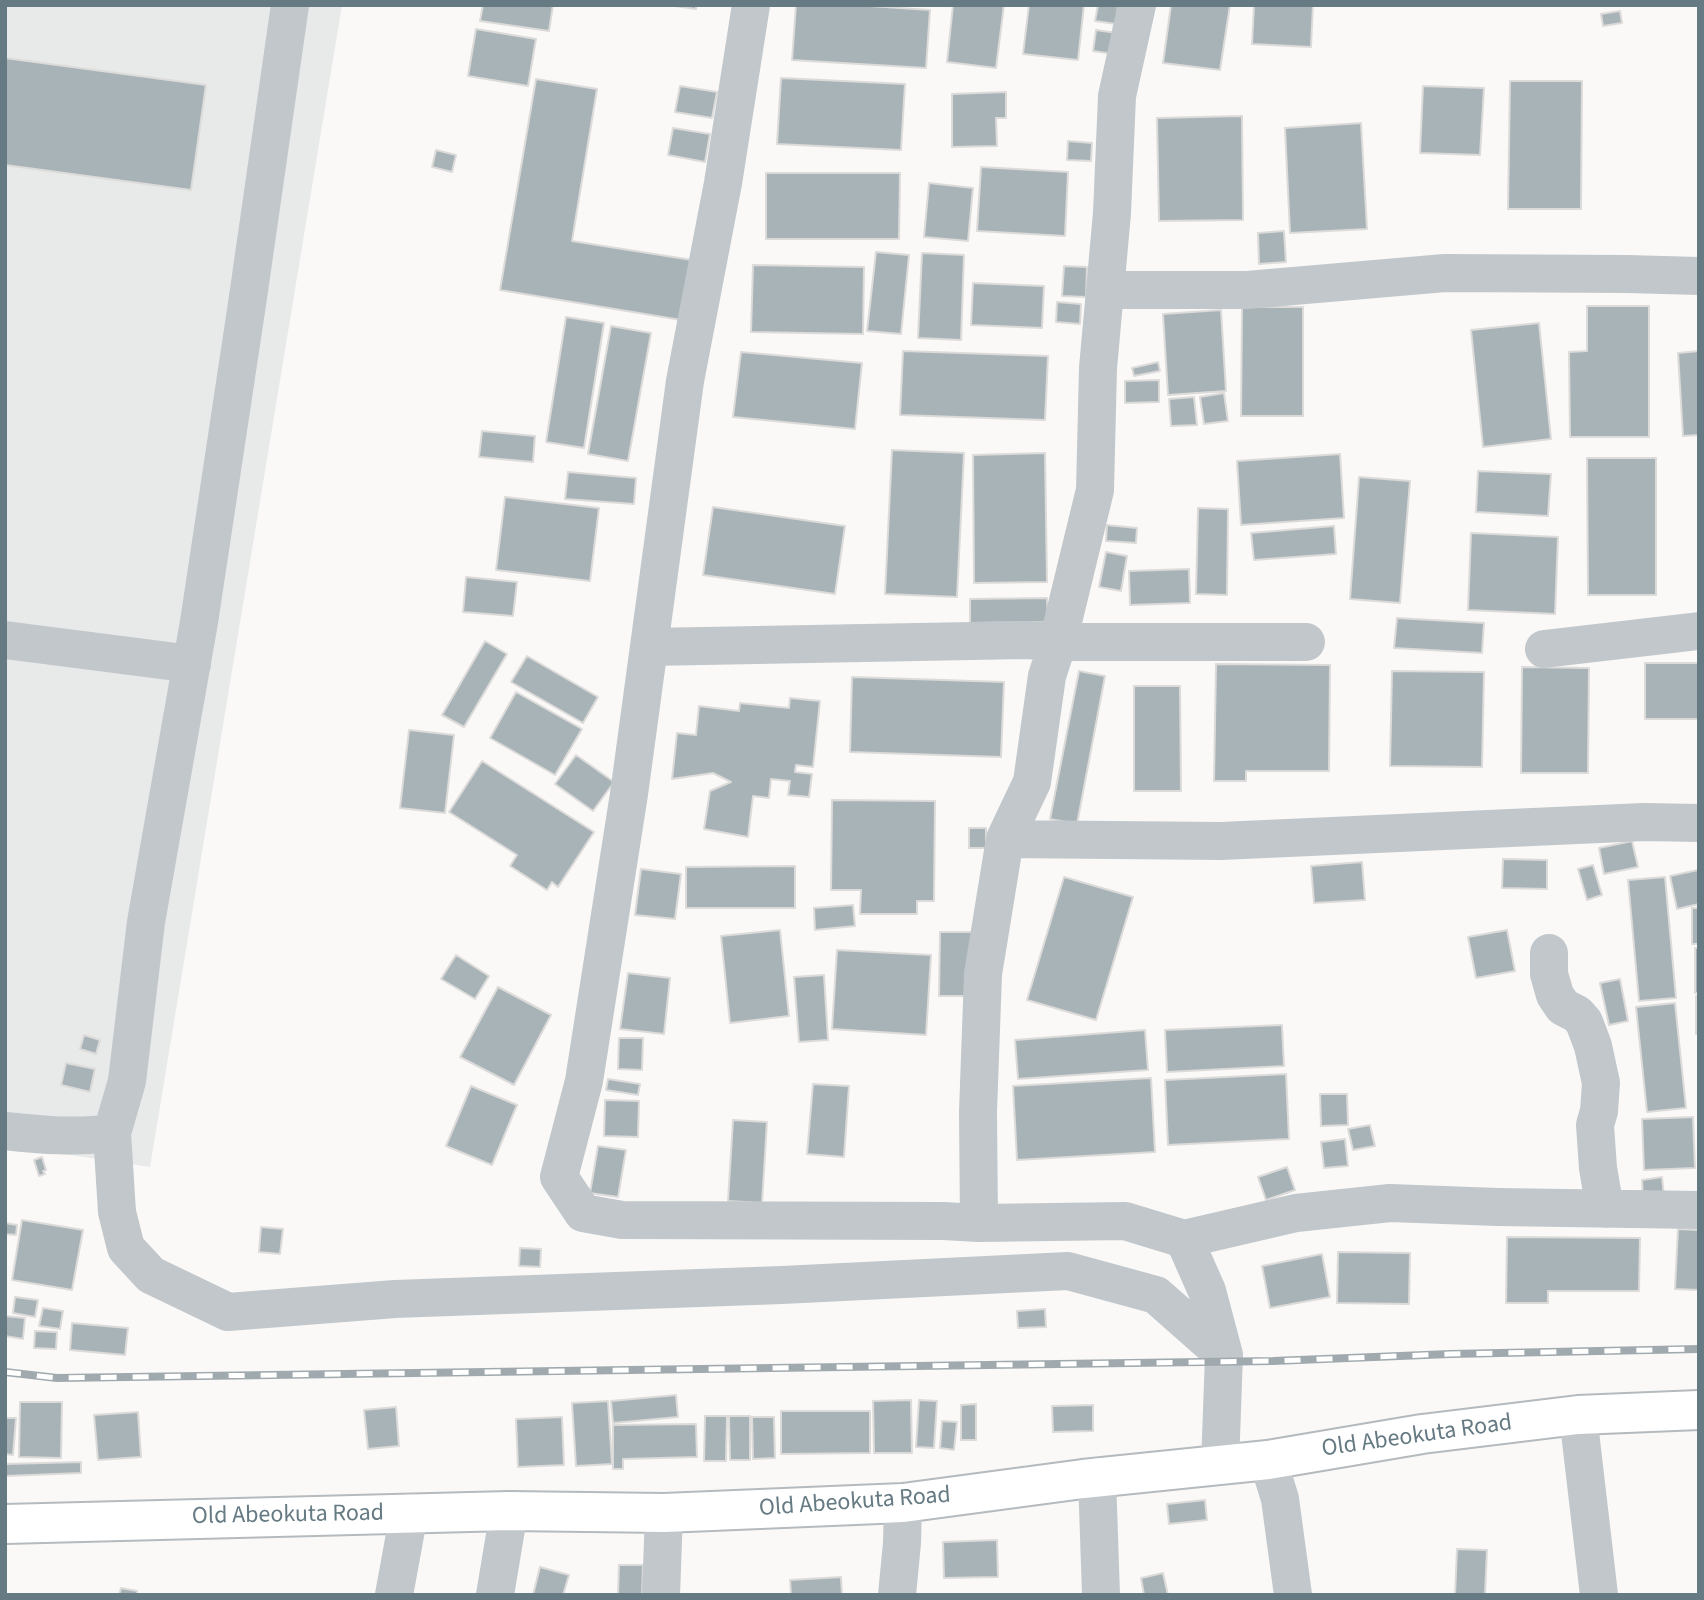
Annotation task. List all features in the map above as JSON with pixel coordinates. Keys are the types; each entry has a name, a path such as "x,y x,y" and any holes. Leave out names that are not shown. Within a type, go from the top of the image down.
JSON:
{"highway":[{"name":"Old Abeokuta Road","path":"5,1524 509,1511 664,1513 903,1503 1097,1477 1268,1460 1422,1434 1578,1415 1699,1410"}],"street":[{"path":"290,5 192,664 146,922 127,1081 112,1133 117,1212 126,1248 151,1275 228,1312 395,1299 1068,1271 1156,1295 1224,1355"},
{"path":"751,5 723,183 685,381 629,794 584,1080 559,1177 583,1213 622,1220 1125,1222 1184,1239 1296,1213 1390,1203 1699,1210"},
{"path":"979,1223 978,1112 983,974 1005,839 1032,782 1048,676 1095,490 1098,368 1112,213 1117,96 1137,5"},
{"path":"1105,290 1247,290 1445,273 1699,276"},
{"path":"1544,649 1699,631"},
{"path":"5,640 192,664"},
{"path":"649,647 1025,640 1306,642"},
{"path":"1005,839 1221,841 1644,822 1699,822"},
{"path":"1549,953 1549,974 1555,995 1563,1007 1577,1014 1584,1022 1593,1046 1601,1083 1601,1098 1595,1125 1598,1168 1605,1209"},
{"path":"5,1131 86,1137 112,1133"},
{"path":"1184,1239 1208,1291 1224,1355 1220,1465"},
{"path":"1578,1415 1599,1595"},
{"path":"1268,1460 1280,1499 1293,1595"},
{"path":"1097,1477 1101,1595"},
{"path":"897,1595 903,1503"},
{"path":"495,1595 509,1511"},
{"path":"394,1595 409,1513"},
{"path":"661,1595 664,1513"}],"shaded area":[{"path":"5,5 342,5 150,1167 5,1145"}],"building":[{"path":"483,5 553,5 549,31 480,21"},
{"path":"668,5 696,5 696,9"},
{"path":"796,5 855,5 930,10 926,68 792,60"},
{"path":"953,5 1004,5 996,68 947,62"},
{"path":"1029,5 1084,5 1078,60 1023,54"},
{"path":"1098,5 1118,5 1116,24 1095,21"},
{"path":"1171,5 1230,5 1220,70 1163,63"},
{"path":"1254,5 1313,5 1311,47 1252,44"},
{"path":"1620,11 1622,23 1603,26 1601,14"},
{"path":"476,29 536,39 528,86 468,76"},
{"path":"1096,30 1117,33 1113,54 1093,51"},
{"path":"5,58 206,85 191,190 5,165"},
{"path":"781,78 905,84 901,150 777,144"},
{"path":"536,79 597,89 572,241 692,260 681,320 500,290"},
{"path":"1510,81 1582,81 1581,209 1508,209"},
{"path":"680,86 717,92 712,118 675,112"},
{"path":"1423,86 1484,88 1480,155 1420,153"},
{"path":"1006,92 1006,118 996,118 997,146 952,147 952,94"},
{"path":"1242,116 1243,220 1159,221 1157,118"},
{"path":"1361,123 1367,229 1290,233 1285,128"},
{"path":"673,128 710,134 705,162 668,155"},
{"path":"1068,141 1092,143 1091,161 1067,160"},
{"path":"436,150 456,155 452,172 432,167"},
{"path":"981,167 1068,172 1065,236 977,231"},
{"path":"766,173 900,173 899,239 766,239"},
{"path":"929,183 973,188 968,241 924,237"},
{"path":"1284,231 1286,262 1259,264 1258,233"},
{"path":"876,252 909,255 901,334 867,331"},
{"path":"922,253 964,255 961,340 918,338"},
{"path":"753,265 864,267 863,334 751,332"},
{"path":"1064,266 1087,267 1086,297 1062,296"},
{"path":"973,283 1044,286 1042,328 971,325"},
{"path":"1057,302 1081,304 1080,324 1056,322"},
{"path":"1587,306 1649,306 1649,437 1570,437 1569,352 1587,351"},
{"path":"1242,307 1303,307 1303,416 1241,416"},
{"path":"1221,310 1226,391 1168,395 1163,314"},
{"path":"566,317 604,323 584,448 546,442"},
{"path":"1539,323 1551,439 1483,447 1471,330"},
{"path":"611,326 651,333 628,461 588,454"},
{"path":"903,351 1048,356 1045,420 900,415"},
{"path":"1699,351 1699,435 1683,436 1678,353"},
{"path":"741,352 862,363 855,429 733,417"},
{"path":"1158,362 1160,371 1134,376 1132,368"},
{"path":"1159,380 1159,402 1125,403 1125,381"},
{"path":"1224,393 1228,421 1204,424 1200,397"},
{"path":"1194,397 1197,425 1171,426 1169,399"},
{"path":"482,431 535,436 533,462 479,457"},
{"path":"892,450 964,453 957,597 885,594"},
{"path":"1045,453 1047,582 974,583 973,455"},
{"path":"1340,454 1344,518 1241,525 1237,461"},
{"path":"1587,458 1656,458 1656,595 1588,595"},
{"path":"1478,471 1551,474 1548,516 1476,512"},
{"path":"568,472 636,478 634,504 565,499"},
{"path":"1359,477 1410,481 1400,603 1350,599"},
{"path":"505,497 599,508 590,581 496,570"},
{"path":"713,507 845,526 835,594 703,575"},
{"path":"1198,508 1228,509 1227,595 1196,594"},
{"path":"1107,525 1137,528 1136,543 1106,541"},
{"path":"1334,526 1336,554 1254,560 1251,533"},
{"path":"1471,533 1558,537 1555,614 1468,610"},
{"path":"1106,552 1127,556 1121,591 1099,587"},
{"path":"1189,569 1190,603 1130,605 1129,571"},
{"path":"466,577 517,582 513,616 463,612"},
{"path":"1047,598 1048,622 970,623 970,599"},
{"path":"1397,618 1484,623 1482,653 1394,648"},
{"path":"485,641 507,654 464,727 442,715"},
{"path":"527,656 598,697 583,723 511,682"},
{"path":"1645,663 1699,663 1699,719 1645,719"},
{"path":"1216,664 1330,665 1329,771 1246,771 1246,781 1214,781"},
{"path":"1522,667 1589,668 1588,773 1521,773"},
{"path":"1079,671 1105,676 1077,824 1050,819"},
{"path":"1392,671 1484,672 1482,767 1390,766"},
{"path":"852,677 1004,682 1001,757 850,752"},
{"path":"1134,686 1180,686 1181,791 1134,791"},
{"path":"516,692 582,729 555,775 490,738"},
{"path":"790,698 820,701 813,767 796,765 795,772 812,774 809,797 788,795 790,781 771,779 769,798 753,796 748,837 704,829 710,791 731,782 713,773 672,779 677,733 696,735 699,706 739,711 740,703 789,708"},
{"path":"409,730 454,735 445,813 400,808"},
{"path":"576,755 614,782 593,811 555,784"},
{"path":"482,761 594,832 558,887 552,882 547,890 510,866 517,855 449,812"},
{"path":"832,800 935,801 934,901 917,901 917,914 860,914 861,890 831,890"},
{"path":"969,828 986,828 986,848 969,848"},
{"path":"1632,841 1638,867 1604,874 1599,848"},
{"path":"1503,859 1547,860 1547,889 1502,888"},
{"path":"1362,862 1365,900 1314,903 1311,866"},
{"path":"1593,865 1602,895 1587,900 1578,869"},
{"path":"795,866 795,908 686,908 686,867"},
{"path":"641,869 681,874 675,919 635,915"},
{"path":"1698,870 1699,904 1677,909 1670,876"},
{"path":"1064,877 1133,897 1096,1020 1027,1000"},
{"path":"1665,877 1676,998 1639,1001 1628,880"},
{"path":"853,905 855,926 815,930 814,908"},
{"path":"1692,908 1699,908 1699,944 1692,944"},
{"path":"780,930 789,1016 730,1023 721,936"},
{"path":"1507,930 1515,971 1476,978 1468,937"},
{"path":"940,932 972,932 971,996 939,996"},
{"path":"1695,948 1699,948 1699,993 1695,993"},
{"path":"837,950 931,955 926,1035 832,1029"},
{"path":"456,955 489,976 475,999 441,979"},
{"path":"628,973 670,978 664,1034 620,1029"},
{"path":"824,975 828,1040 799,1042 794,977"},
{"path":"1620,979 1628,1021 1609,1025 1600,983"},
{"path":"498,987 551,1015 514,1085 460,1057"},
{"path":"1696,996 1699,996 1699,1034 1696,1034"},
{"path":"1675,1003 1686,1108 1647,1112 1636,1007"},
{"path":"1282,1025 1284,1066 1167,1072 1165,1030"},
{"path":"1145,1030 1148,1070 1018,1079 1015,1040"},
{"path":"84,1035 100,1040 96,1054 80,1049"},
{"path":"619,1038 643,1038 642,1070 618,1069"},
{"path":"66,1063 95,1069 90,1092 61,1085"},
{"path":"1286,1074 1289,1139 1168,1145 1165,1080"},
{"path":"1151,1078 1155,1152 1017,1160 1013,1086"},
{"path":"608,1079 640,1084 638,1095 606,1090"},
{"path":"813,1084 849,1086 844,1157 807,1154"},
{"path":"471,1086 517,1105 492,1165 446,1146"},
{"path":"1320,1094 1347,1094 1348,1125 1321,1126"},
{"path":"605,1100 639,1101 638,1137 604,1136"},
{"path":"1693,1117 1695,1168 1644,1170 1642,1119"},
{"path":"733,1120 767,1122 762,1203 728,1201"},
{"path":"1370,1125 1375,1146 1353,1150 1348,1129"},
{"path":"1345,1139 1348,1166 1324,1168 1321,1142"},
{"path":"598,1146 626,1150 618,1197 590,1193"},
{"path":"42,1157 46,1170 43,1171 45,1174 39,1176 34,1160"},
{"path":"1287,1167 1295,1190 1266,1200 1258,1177"},
{"path":"1662,1177 1664,1196 1643,1198 1642,1180"},
{"path":"22,1220 83,1230 72,1290 12,1280"},
{"path":"5,1223 17,1225 16,1235 5,1234"},
{"path":"261,1227 283,1229 280,1254 259,1252"},
{"path":"1678,1229 1699,1230 1699,1290 1675,1289"},
{"path":"1507,1237 1640,1238 1639,1291 1548,1291 1548,1303 1506,1303"},
{"path":"520,1248 541,1249 540,1267 519,1266"},
{"path":"1338,1252 1410,1253 1409,1304 1337,1303"},
{"path":"1322,1254 1330,1297 1270,1308 1262,1266"},
{"path":"15,1297 38,1300 35,1317 13,1313"},
{"path":"43,1308 63,1311 60,1329 39,1326"},
{"path":"1045,1309 1046,1327 1018,1328 1017,1311"},
{"path":"5,1316 25,1318 23,1339 5,1336"},
{"path":"72,1323 128,1328 125,1355 70,1350"},
{"path":"35,1331 57,1332 56,1349 34,1348"},
{"path":"676,1395 678,1417 613,1423 611,1401"},
{"path":"911,1400 912,1453 874,1453 873,1401"},
{"path":"919,1400 937,1401 934,1448 916,1447"},
{"path":"608,1401 612,1464 576,1466 572,1403"},
{"path":"20,1402 62,1402 61,1458 19,1457"},
{"path":"976,1404 976,1440 961,1440 961,1405"},
{"path":"1093,1405 1093,1431 1053,1432 1052,1406"},
{"path":"396,1407 399,1446 368,1449 364,1410"},
{"path":"781,1411 870,1411 870,1453 781,1454"},
{"path":"138,1412 141,1457 98,1460 94,1415"},
{"path":"705,1416 727,1416 726,1461 704,1461"},
{"path":"729,1416 750,1416 750,1460 730,1460"},
{"path":"562,1417 564,1465 518,1467 516,1419"},
{"path":"752,1417 774,1417 775,1458 753,1459"},
{"path":"5,1418 16,1418 13,1455 5,1454"},
{"path":"942,1421 957,1422 954,1450 940,1448"},
{"path":"696,1424 697,1457 623,1459 623,1469 613,1469 613,1425"},
{"path":"81,1462 81,1473 5,1476 5,1464"},
{"path":"1205,1500 1207,1520 1169,1524 1167,1504"},
{"path":"997,1540 998,1577 944,1578 943,1542"},
{"path":"1457,1549 1487,1550 1485,1595 1455,1595"},
{"path":"619,1565 643,1565 642,1595 618,1595"},
{"path":"540,1567 569,1575 563,1595 533,1595"},
{"path":"1163,1573 1168,1595 1144,1595 1141,1578"},
{"path":"841,1577 842,1595 791,1595 790,1580"},
{"path":"121,1588 137,1591 137,1595 119,1595"}],"railway":[{"path":"5,1372 57,1378 1273,1361 1699,1349"}]}
